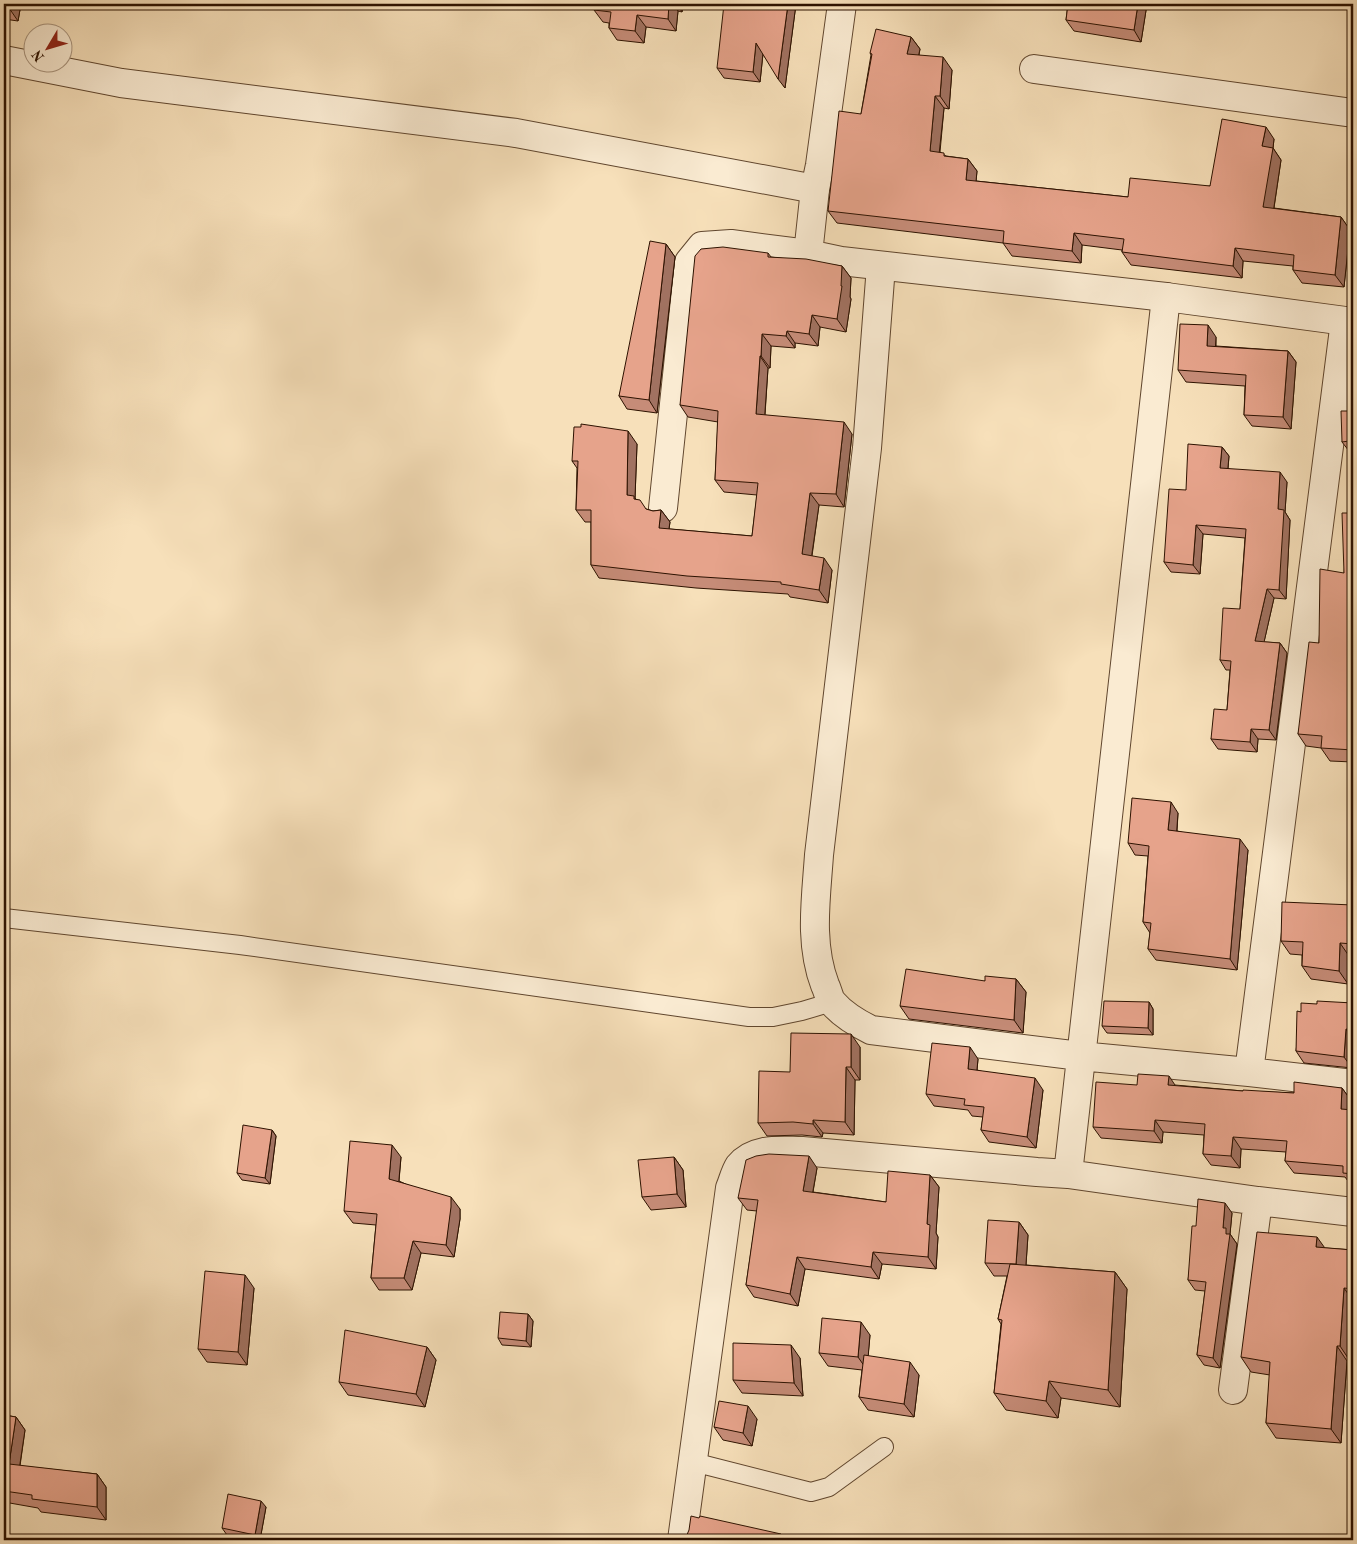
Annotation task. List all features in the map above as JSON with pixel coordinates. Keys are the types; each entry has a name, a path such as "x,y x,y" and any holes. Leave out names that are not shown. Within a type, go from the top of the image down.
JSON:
{"street":[{"path":"808,254 815,189 842,4"},
{"path":"4,60 121,83 516,133 815,189"},
{"path":"1034,69 1353,112"},
{"path":"663,508 689,262 702,246 730,244 808,254 833,260 1166,297 1349,322 1249,1072"},
{"path":"881,266 867,448 819,855 815,916 816,950 823,980 832,1002 852,1020 871,1030 1080,1056 1353,1084"},
{"path":"1068,1174 1166,297"},
{"path":"682,1540 730,1188 739,1167 751,1156 764,1152 802,1151 1068,1174 1353,1212"},
{"path":"1234,1390 1258,1200"}],"lane":[{"path":"4,918 240,945 749,1017 774,1017 832,1002"},
{"path":"693,1462 810,1492 828,1487 884,1447"}],"building":[{"path":"4,4 10,4 9,8 4,8"},
{"path":"595,4 669,4 668,19 637,15 635,31 609,28 611,12 594,10"},
{"path":"724,4 788,4 778,79 756,43 753,72 717,68"},
{"path":"1068,4 1138,4 1134,30 1066,20"},
{"path":"876,29 911,37 907,54 943,57 940,96 935,96 930,151 944,153 944,156 968,159 966,180 1128,197 1130,178 1210,186 1222,119 1266,127 1262,146 1273,148 1263,207 1341,217 1335,275 1293,270 1294,255 1235,248 1233,266 1122,252 1124,239 1074,233 1072,251 1003,243 1004,231 828,211 839,111 861,114 872,54 870,53"},
{"path":"650,241 666,244 649,400 619,396"},
{"path":"723,247 768,253 768,257 806,259 842,266 842,286 837,319 812,315 809,334 787,331 786,336 762,334 760,356 756,414 844,422 836,494 810,493 802,554 824,558 819,590 781,584 781,582 687,576 591,565 591,510 576,510 578,461 572,461 574,427 581,427 581,424 628,431 627,495 634,496 634,499 640,500 646,509 653,511 661,510 659,528 752,536 758,483 715,480 718,411 680,405 695,256 701,249"},
{"path":"1180,324 1208,325 1207,346 1288,351 1283,417 1244,415 1246,375 1178,370"},
{"path":"1341,411 1353,411 1353,750 1321,748 1322,736 1298,734 1309,642 1319,643 1320,569 1344,573 1342,513 1349,513 1349,441 1342,442"},
{"path":"1188,444 1222,447 1220,468 1280,472 1278,509 1284,510 1279,590 1267,589 1255,641 1280,643 1269,730 1251,729 1250,742 1211,739 1214,709 1227,710 1231,661 1220,660 1223,608 1240,609 1246,529 1196,525 1193,565 1164,562 1169,489 1186,490"},
{"path":"1132,798 1171,802 1168,830 1240,839 1230,959 1148,949 1151,923 1143,922 1149,846 1128,843"},
{"path":"1282,902 1353,905 1353,944 1340,943 1339,971 1302,966 1303,942 1281,941"},
{"path":"906,969 985,981 985,976 1016,979 1014,1020 900,1006"},
{"path":"1104,1001 1149,1002 1148,1028 1102,1026"},
{"path":"1317,1001 1353,1003 1353,1030 1346,1029 1344,1057 1296,1051 1297,1011 1301,1012 1301,1003 1317,1004"},
{"path":"791,1033 851,1034 851,1067 846,1067 845,1122 813,1120 813,1124 793,1122 758,1123 759,1071 790,1072"},
{"path":"932,1043 970,1047 968,1069 1035,1078 1027,1137 981,1130 984,1107 964,1105 965,1099 926,1094"},
{"path":"1138,1074 1169,1076 1168,1085 1243,1091 1294,1093 1294,1082 1342,1088 1341,1109 1353,1110 1353,1174 1343,1173 1343,1166 1285,1161 1287,1141 1233,1137 1231,1156 1203,1154 1205,1124 1155,1120 1154,1131 1093,1127 1096,1082 1137,1085"},
{"path":"243,1125 272,1130 265,1178 237,1173"},
{"path":"350,1141 392,1145 389,1179 451,1197 446,1245 413,1241 404,1278 371,1278 377,1214 344,1211"},
{"path":"769,1154 809,1156 803,1191 886,1202 888,1171 930,1175 927,1224 930,1225 928,1257 873,1252 871,1267 797,1257 790,1294 746,1285 758,1200 738,1198 746,1160"},
{"path":"674,1157 677,1194 642,1197 638,1160"},
{"path":"1198,1199 1225,1203 1223,1228 1226,1228 1226,1234 1230,1234 1213,1358 1197,1355 1206,1282 1188,1280 1192,1226 1196,1226"},
{"path":"988,1220 1019,1222 1016,1264 985,1263"},
{"path":"1257,1232 1317,1237 1316,1247 1353,1250 1353,1289 1344,1288 1340,1346 1337,1346 1331,1429 1266,1423 1270,1362 1241,1357"},
{"path":"1010,1264 1115,1272 1108,1390 1049,1381 1046,1401 994,1393 1002,1320 998,1319"},
{"path":"205,1271 245,1275 238,1352 198,1349"},
{"path":"500,1312 528,1314 526,1341 498,1338"},
{"path":"822,1318 861,1322 858,1357 819,1353"},
{"path":"345,1330 427,1347 416,1394 339,1382"},
{"path":"733,1343 791,1345 794,1383 733,1380"},
{"path":"864,1355 910,1362 904,1404 859,1397"},
{"path":"719,1401 748,1406 743,1433 714,1427"},
{"path":"4,1415 16,1417 9,1464 97,1474 97,1507 32,1499 32,1495 4,1491"},
{"path":"228,1494 261,1501 255,1535 222,1528"},
{"path":"691,1516 699,1518 700,1516 781,1534 780,1540 682,1540 686,1537 689,1530"}]}
